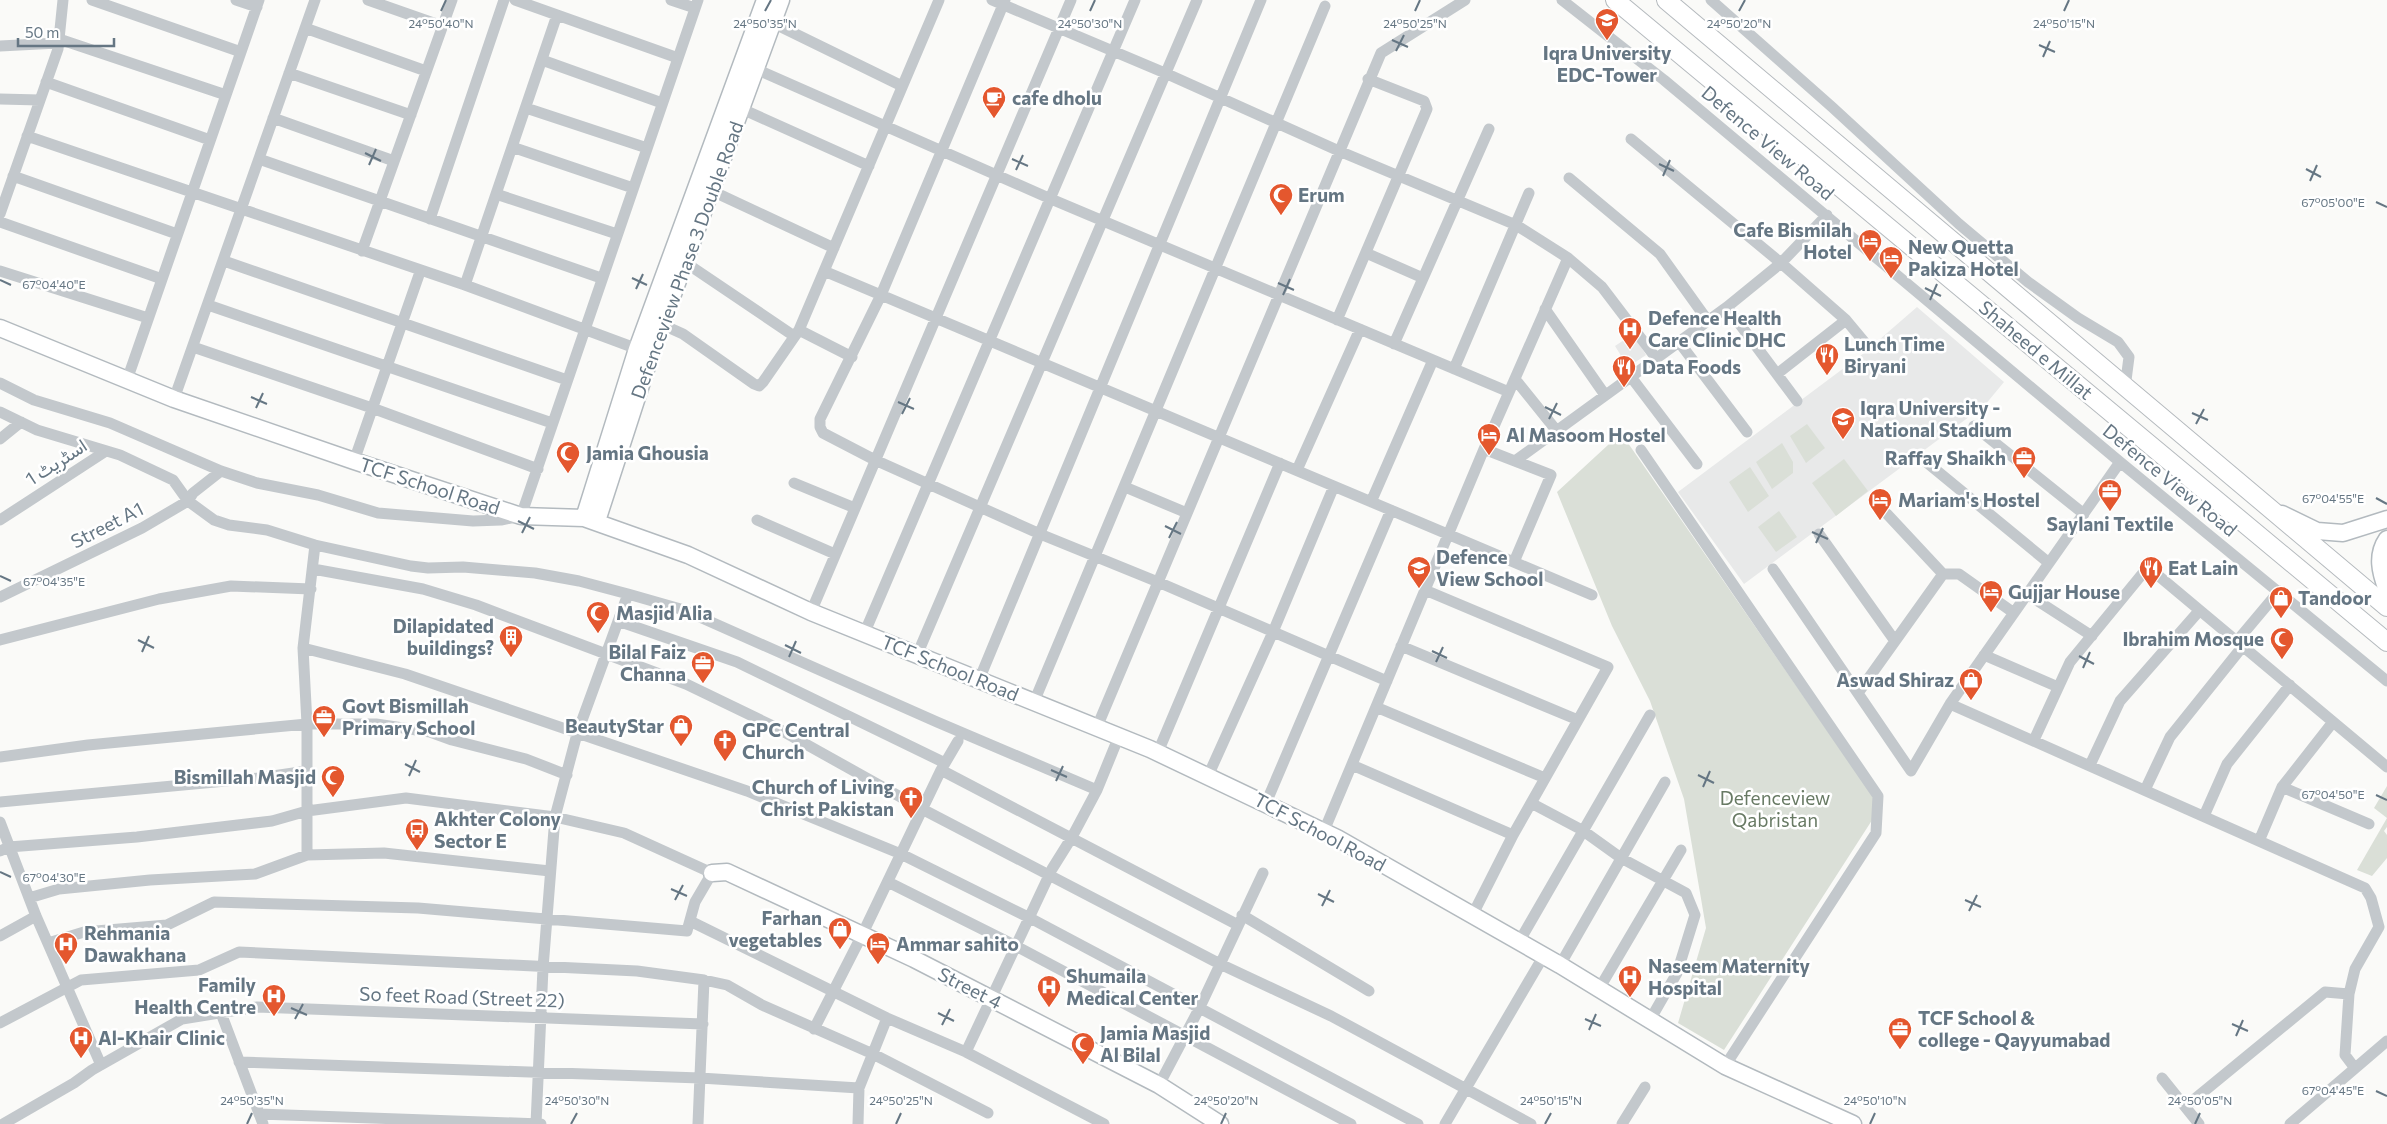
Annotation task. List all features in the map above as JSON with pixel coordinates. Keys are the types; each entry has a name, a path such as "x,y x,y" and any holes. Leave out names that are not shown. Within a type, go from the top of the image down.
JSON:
{"main road":[{"name":"Shaheed e Millat","path":"1615,0 2387,642"},
{"name":"Shaheed e Millat","path":"1666,0 2387,607"}],"street":[{"path":"92,0 241,52"},
{"path":"127,380 258,4 236,0"},
{"path":"174,399 315,0"},
{"path":"368,0 442,26"},
{"path":"362,250 452,0"},
{"path":"430,218 504,0"},
{"path":"515,0 678,58"},
{"path":"0,382 34,400 110,423 221,471 257,483 318,495 378,513 473,521 501,520 521,516 696,4 671,0"},
{"path":"663,325 683,334 759,386 796,333 939,0"},
{"path":"810,612 1071,0"},
{"path":"864,634 1135,0"},
{"path":"917,655 1196,0"},
{"path":"979,680 1261,0"},
{"path":"1097,727 1277,294 1368,79 1381,53 1465,0"},
{"name":"Defence View Road","path":"1562,0 1664,80 2120,462 2387,681"},
{"path":"1711,0 1832,107 1959,224 2028,282 2078,318 2118,342 2129,357 2125,388"},
{"path":"0,214 59,41 63,1"},
{"path":"27,136 362,250 420,272 464,285 644,351 684,252 774,1"},
{"name":"Defenceview Phase 3 Double Road","path":"591,520 644,351 663,325 684,252 712,191 773,23 774,1"},
{"path":"1387,681 1158,582 1040,534 930,483 875,460 823,433 820,426 820,418 852,357 881,295 1000,2 1221,98 1276,124 1516,225 1568,258 1602,287 1656,358"},
{"path":"1034,702 1325,6"},
{"path":"464,285 557,15"},
{"path":"773,23 902,86"},
{"path":"305,28 426,71"},
{"path":"0,46 59,41 226,95"},
{"path":"542,60 662,103"},
{"path":"756,69 1051,199 1509,392"},
{"path":"289,73 411,115"},
{"path":"1337,320 1399,176 1427,104 1424,101 1368,79"},
{"path":"46,82 210,140"},
{"path":"0,99 40,100"},
{"path":"526,108 647,148"},
{"path":"742,109 869,166"},
{"path":"273,118 394,161"},
{"path":"1394,344 1488,129"},
{"path":"1631,139 1781,263 1846,320 1866,344"},
{"path":"512,148 633,188"},
{"path":"259,159 601,278"},
{"path":"13,176 177,234"},
{"path":"1569,178 1660,254 1708,321"},
{"path":"712,191 834,248"},
{"path":"1454,369 1529,193"},
{"path":"496,194 616,234"},
{"path":"1514,461 1727,307 1781,263 1827,215"},
{"path":"0,222 162,279"},
{"path":"684,252 796,333 852,357"},
{"path":"1366,253 1423,278"},
{"path":"1324,831 1484,449 1568,258"},
{"path":"224,261 567,380"},
{"path":"0,271 148,318"},
{"path":"824,271 1592,595"},
{"path":"354,462 420,272"},
{"path":"208,305 552,423"},
{"path":"1727,307 1797,401"},
{"path":"1546,308 1605,395"},
{"path":"1777,374 1846,320"},
{"name":"TCF School Road","path":"0,328 174,399 354,462 521,516 591,520 688,555 810,612 1158,752 1324,831 1519,942 1541,961 1560,965 1725,1066 1853,1124"},
{"path":"1296,470 1360,329"},
{"path":"1679,342 1748,432"},
{"path":"193,347 372,408 538,469"},
{"path":"1371,502 1433,360"},
{"path":"1631,377 1697,464"},
{"path":"1515,379 1556,430"},
{"path":"0,412 37,430 120,455 173,480 188,500 214,520 229,525 267,530 315,545 412,566 463,567 534,573 579,581 653,600 692,613 937,722 1097,790"},
{"path":"0,439 21,422"},
{"path":"1974,426 2084,514"},
{"path":"1484,449 1551,475 1514,562"},
{"path":"1641,450 1878,796 1876,833 1725,1066"},
{"name":"اسٹریٹ 1","path":"0,520 106,451"},
{"path":"1925,461 2049,563"},
{"path":"1773,569 1911,771 1950,704 2120,462"},
{"path":"1158,752 1280,463"},
{"name":"Street A1","path":"0,597 142,528 188,500 221,471"},
{"path":"794,483 855,508"},
{"path":"1208,776 1273,632 1334,486"},
{"path":"1124,487 1186,513"},
{"path":"2264,505 2317,531 2343,533 2387,519"},
{"path":"1266,803 1391,510"},
{"path":"1887,514 1943,574 1959,574 2014,613"},
{"path":"757,520 835,554"},
{"path":"1819,534 1895,642"},
{"path":"2387,539 2381,548 2380,563 2387,590"},
{"path":"307,854 307,771 303,648 315,545"},
{"path":"2034,740 2070,662 2148,567 2387,767"},
{"path":"313,568 423,589 476,605 606,656 686,684 752,716 922,810 1220,964 1331,1016 1531,1124"},
{"path":"1858,693 1943,574"},
{"path":"0,640 159,599 231,586 311,589"},
{"path":"1425,590 1608,667 1512,835 1472,916"},
{"path":"2145,790 2170,737 2278,592"},
{"path":"536,1124 543,968 555,817 577,734 628,594"},
{"path":"2027,594 2092,636"},
{"path":"2090,765 2120,700 2199,611"},
{"path":"618,621 737,662 943,766 1072,837 1240,920 1369,991"},
{"path":"1401,646 1578,720"},
{"path":"303,648 405,674 747,791 901,854 1030,918 1418,1124"},
{"path":"1984,655 2058,687"},
{"path":"2204,816 2227,764 2290,685"},
{"path":"1950,704 2366,888 2383,927 2356,969 2349,994 2345,1055 2354,1067"},
{"path":"1376,707 1545,778"},
{"path":"1519,942 1650,715"},
{"path":"2259,840 2282,787 2333,722"},
{"path":"0,757 88,744 306,724 376,724 430,732 452,740 526,759 566,775"},
{"path":"966,1052 1049,874 1072,837 1097,790 1119,736"},
{"path":"814,1029 888,882 943,766 958,741"},
{"path":"1352,765 1512,835"},
{"path":"0,802 259,778 307,771"},
{"path":"1560,965 1665,782"},
{"path":"2282,787 2369,824"},
{"path":"5,849 137,837 272,821 322,808 406,798 555,817 624,833 712,873 695,902 687,931 418,908 214,902 167,925 84,932 48,943"},
{"path":"1531,803 1582,830 1621,858 1686,893 1695,915 1677,973 1650,1020"},
{"path":"0,822 5,849 29,898 101,1065"},
{"path":"1599,989 1681,850"},
{"path":"29,898 59,889 150,880 255,874 307,854 384,853 550,871"},
{"name":"Street 4","path":"712,873 727,872 862,935 992,999 1159,1086 1214,1123"},
{"path":"1159,1086 1200,1007 1263,873"},
{"path":"888,882 1016,946 1351,1124"},
{"path":"0,936 36,916"},
{"path":"690,921 887,1018 966,1052 1104,1124"},
{"path":"0,1023 66,986 81,980 200,970 239,952 637,971 727,985 762,1005 873,1054 988,1113"},
{"path":"1445,1124 1541,961"},
{"path":"698,1124 704,980"},
{"path":"2191,1102 2325,992 2349,994"},
{"name":"So feet Road (Street 22)","path":"3,1124 182,1019 257,1007 703,1024"},
{"path":"221,1013 261,1119 541,1124"},
{"path":"858,1124 859,1088 887,1018"},
{"path":"2290,1124 2354,1067 2387,1041"},
{"path":"239,1062 700,1078 859,1088"},
{"path":"2162,1078 2199,1124"},
{"path":"1622,1124 1645,1087"}],"shaded area":[{"name":"Iqra University - National Stadium","path":"1917,307 2004,382 1985,405 1744,584 1678,492 1864,353"},
{"name":"Defence Health Care Clinic DHC","path":"1633,334 1646,355 1628,367 1615,346"}],"green space":[{"path":"1807,424 1825,448 1806,463 1790,436"},
{"name":"Defenceview Qabristan","path":"1621,433 1874,798 1876,814 1724,1050 1678,1023 1706,928 1684,799 1650,701 1612,626 1557,492"},
{"path":"1782,443 1793,462 1793,473 1772,489 1756,462"},
{"path":"1844,459 1868,491 1836,516 1812,483"},
{"path":"1750,467 1769,496 1748,512 1729,482"},
{"path":"1779,511 1797,537 1776,552 1758,527"},
{"path":"2387,786 2387,818 2374,808"},
{"path":"2387,818 2387,827 2384,831 2387,835 2387,858 2372,876 2357,870"}],"place":[{"name":"Iqra University EDC-Tower","path":"1607,41"},
{"name":"cafe dholu","path":"994,119"},
{"name":"Erum","path":"1281,216"},
{"name":"Cafe Bismilah Hotel","path":"1870,262"},
{"name":"New Quetta Pakiza Hotel","path":"1891,279"},
{"name":"Defence Health Care Clinic DHC","path":"1630,350"},
{"name":"Lunch Time Biryani","path":"1827,376"},
{"name":"Data Foods","path":"1624,388"},
{"name":"Iqra University - National Stadium","path":"1843,440"},
{"name":"Al Masoom Hostel","path":"1489,456"},
{"name":"Jamia Ghousia","path":"568,474"},
{"name":"Raffay Shaikh","path":"2024,479"},
{"name":"Saylani Textile","path":"2110,512"},
{"name":"Mariam's Hostel","path":"1880,521"},
{"name":"Defence View School","path":"1419,589"},
{"name":"Eat Lain","path":"2151,589"},
{"name":"Gujjar House","path":"1991,613"},
{"name":"Tandoor","path":"2281,619"},
{"name":"Masjid Alia","path":"598,634"},
{"name":"Dilapidated buildings?","path":"511,658"},
{"name":"Ibrahim Mosque","path":"2282,660"},
{"name":"Bilal Faiz Channa","path":"703,684"},
{"name":"Aswad Shiraz","path":"1971,701"},
{"name":"Govt Bismillah Primary School","path":"324,738"},
{"name":"BeautyStar","path":"681,747"},
{"name":"GPC Central Church","path":"725,762"},
{"name":"Bismillah Masjid","path":"333,798"},
{"name":"Church of Living Christ Pakistan","path":"911,819"},
{"name":"Akhter Colony Sector E","path":"417,851"},
{"name":"Farhan vegetables","path":"840,950"},
{"name":"Rehmania Dawakhana","path":"66,965"},
{"name":"Ammar sahito","path":"878,965"},
{"name":"Naseem Maternity Hospital","path":"1630,998"},
{"name":"Shumaila Medical Center","path":"1049,1008"},
{"name":"Family Health Centre","path":"274,1017"},
{"name":"TCF School & college - Qayyumabad","path":"1900,1050"},
{"name":"Al-Khair Clinic","path":"81,1059"},
{"name":"Jamia Masjid Al Bilal","path":"1083,1065"}]}
